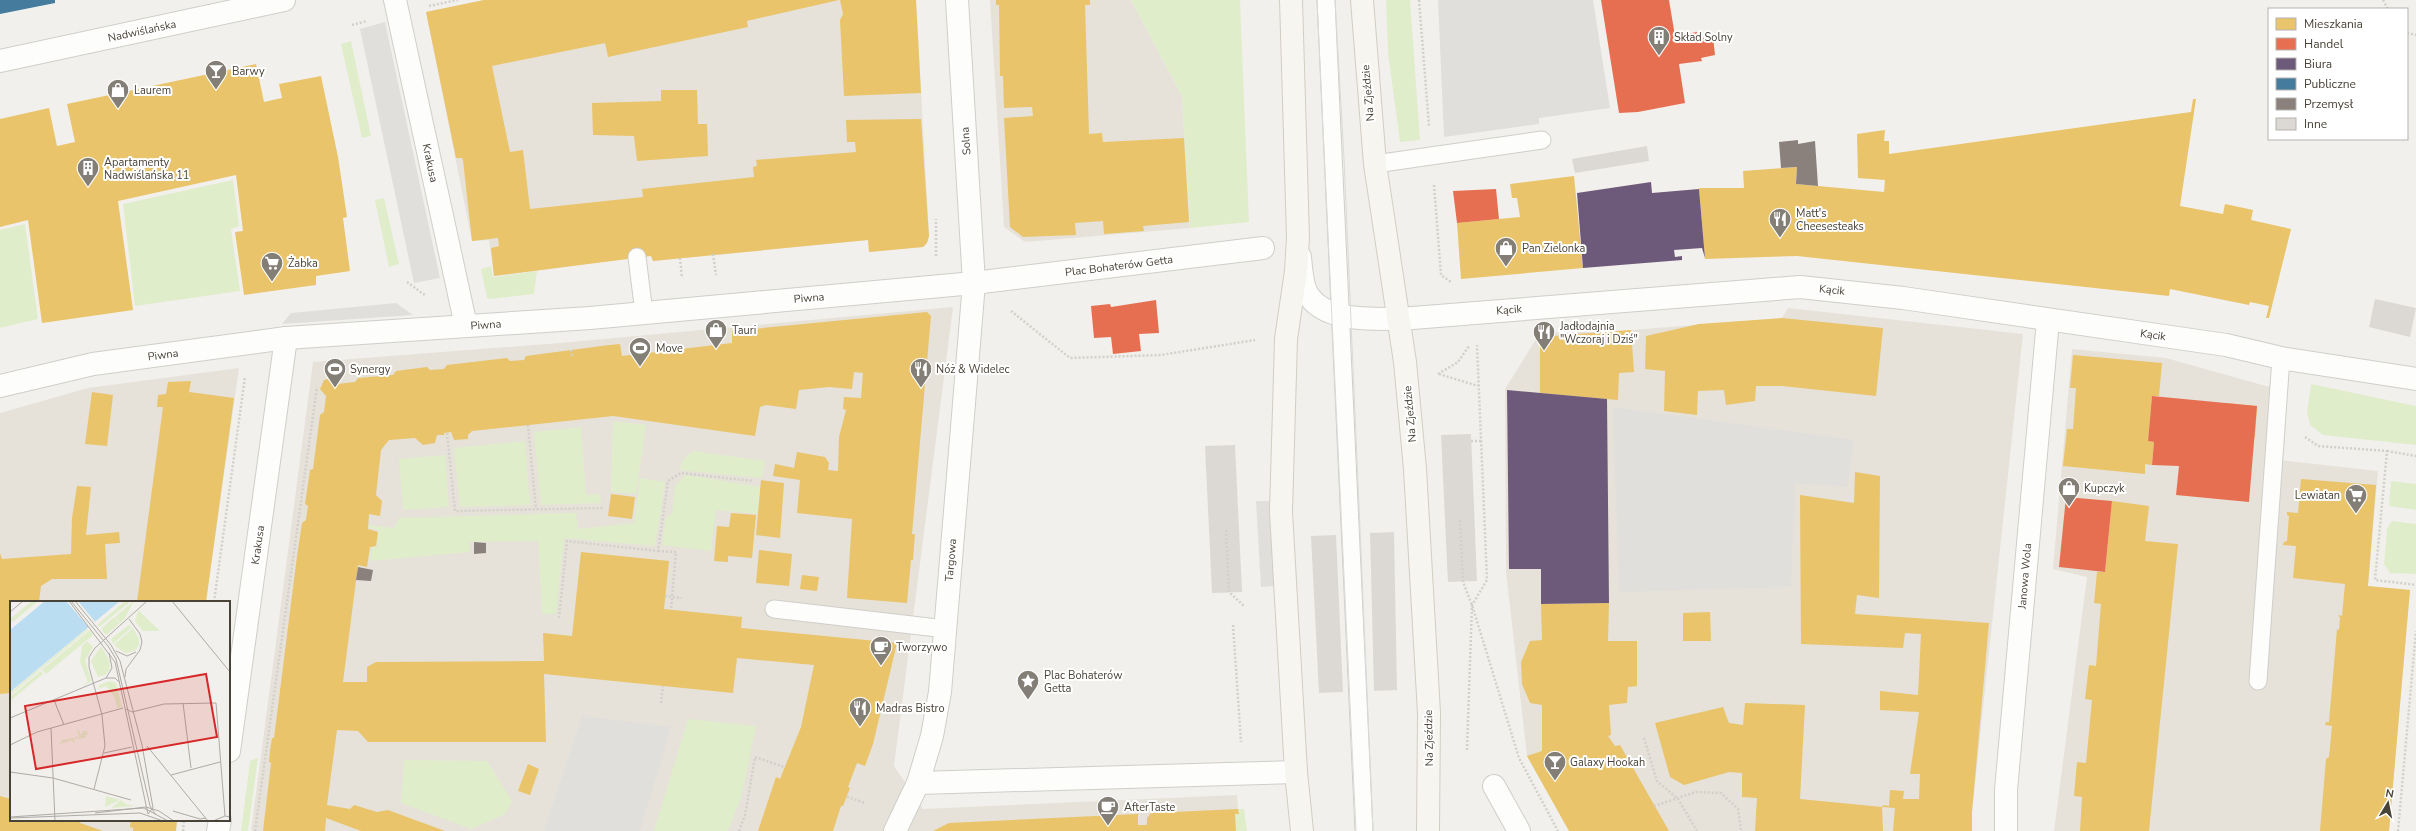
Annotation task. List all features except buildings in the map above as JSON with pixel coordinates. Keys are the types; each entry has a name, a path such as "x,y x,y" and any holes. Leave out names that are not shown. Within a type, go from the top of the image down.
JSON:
{"street":[{"name":"Nadwiślańska","path":"0,61 284,0"},
{"name":"Krakusa","path":"395,0 466,326"},
{"name":"Solna","path":"957,0 974,283"},
{"path":"1291,0 1298,238 1296,271 1286,339 1281,480 1296,772 1302,831"},
{"name":"Na Zjeździe","path":"1362,0 1375,164 1400,319 1415,469 1429,713 1428,831"},
{"name":"Kącik","path":"1298,238 1307,293 1316,305 1326,313 1367,319 1400,319 1800,287 1903,298 2226,345 2281,358 2416,379"},
{"name":"Plac Bohaterów Getta","path":"974,283 1263,248"},
{"name":"Piwna","path":"0,386 93,364 286,338 644,313 974,283"},
{"name":"Targowa","path":"895,831 918,784 932,736 939,699 974,283"},
{"name":"Janowa Wola","path":"2006,831 2006,790 2048,320"},
{"name":"Krakusa","path":"230,744 286,338"},
{"path":"918,784 1296,772"},
{"path":"1494,786 1519,831"},
{"path":"218,831 220,821"}],"lane":[{"path":"1326,0 1364,831"},
{"path":"1375,164 1542,140"},
{"path":"637,257 644,313"},
{"path":"2258,681 2281,358"},
{"path":"774,609 946,629"}],"path":[{"path":"425,7 458,0"},
{"path":"713,254 716,278"},
{"path":"680,258 683,281"},
{"path":"974,283 1070,358 1161,355 1254,340"},
{"path":"1467,750 1472,605 1487,580 1482,441 1476,342"},
{"path":"571,351 572,358"},
{"path":"214,601 245,373"},
{"path":"1438,374 1478,386"},
{"path":"255,831 317,387"},
{"path":"528,425 536,509"},
{"path":"447,433 455,511 603,508"},
{"path":"2302,435 2318,446 2387,451 2416,456"},
{"path":"1471,441 1482,441"},
{"path":"2387,451 2375,580 2416,585"},
{"path":"658,551 668,481 681,473 753,481"},
{"path":"1460,520 1463,582 1472,605 1519,758 1558,831"},
{"path":"1226,530 1229,592 1244,606"},
{"path":"559,618 567,541 676,552 671,609"},
{"path":"665,596 682,598"},
{"path":"1233,625 1241,742"},
{"path":"2398,831 2416,631"},
{"path":"661,703 663,686"},
{"path":"1644,738 1657,780 1678,799 1697,831"},
{"path":"738,831 745,815 755,757 784,767"},
{"path":"1654,806 1696,792 1721,793 1738,809 1741,831"},
{"path":"847,797 865,804"},
{"path":"183,831 184,821"}],"shaded area":[{"path":"484,0 916,0 929,236 927,243 923,247 870,252 868,240 653,261 651,256 646,256 494,276 489,240 472,241 426,12"},
{"path":"990,0 1131,0 1182,96 1190,228 1025,242 1004,227"},
{"path":"1438,0 1593,0 1610,108 1539,118 1539,124 1444,137"},
{"path":"385,22 440,278 414,283 360,29"},
{"path":"396,303 413,315 282,324 291,313"},
{"path":"953,307 894,766 923,809 1237,795 1240,831 251,831 313,362 560,343"},
{"path":"1788,308 2023,334 1972,812 1972,831 1569,831 1527,756 1506,572 1505,389 1540,333 1631,330 1782,318"},
{"path":"2072,349 2166,358 2273,388 2269,459 2378,471 2368,586 2410,590 2389,831 2054,831 2087,577 2053,569"},
{"path":"239,368 206,601 10,601 10,821 177,821 176,831 0,831 0,413 88,388"},
{"path":"1613,407 1854,440 1847,487 1795,483 1791,587 1619,592"},
{"path":"1256,501 1270,501 1275,586 1261,587"},
{"path":"582,716 671,727 640,831 544,831"}],"green space":[{"path":"1131,0 1240,0 1249,222 1190,228 1182,96"},
{"path":"1386,0 1410,0 1420,140 1400,142 1388,53"},
{"path":"351,41 371,136 362,138 341,44"},
{"path":"233,180 239,226 231,229 240,291 135,306 123,204"},
{"path":"384,198 399,264 389,267 375,200"},
{"path":"25,224 38,319 0,328 0,230"},
{"path":"491,266 493,277 537,271 534,294 491,299 487,298 481,269"},
{"path":"2311,384 2416,406 2416,445 2323,435 2310,425 2307,412"},
{"path":"613,421 646,425 636,494 611,492"},
{"path":"581,427 586,495 600,494 601,503 541,505 534,432"},
{"path":"525,441 530,505 460,507 454,448"},
{"path":"693,451 765,461 762,478 680,470 682,461"},
{"path":"445,455 449,507 403,510 399,459"},
{"path":"686,475 761,487 758,514 716,510 711,551 662,545 666,518 672,513 675,485"},
{"path":"640,478 665,482 655,546 564,538 556,614 542,614 538,541 469,542 470,552 370,561 372,546 377,547 378,530 368,528 369,525 394,528 399,518 576,513 578,529 634,523"},
{"path":"2391,481 2416,484 2416,510 2389,506"},
{"path":"2392,521 2416,524 2416,574 2390,573 2384,564 2387,528"},
{"path":"688,719 756,726 741,798 728,831 654,831"},
{"path":"258,758 248,831 241,831 250,761"},
{"path":"404,760 487,761 512,801 505,814 471,829 401,803"},
{"path":"1238,809 1244,809 1247,831 1236,831 1235,814 1239,814"}],"tram line":[{"path":"1317,0 1356,831"},
{"path":"1335,0 1344,158 1373,831"}],"place":[{"name":"Skład Solny","path":"1659,56"},
{"name":"Barwy","path":"216,90"},
{"name":"Laurem","path":"118,110"},
{"name":"Apartamenty Nadwiślańska 11","path":"88,188"},
{"name":"Matt's Cheesesteaks","path":"1780,238"},
{"name":"Pan Zielonka","path":"1506,268"},
{"name":"Żabka","path":"272,282"},
{"name":"Tauri","path":"716,350"},
{"name":"Jadłodajnia \"Wczoraj i Dziś\"","path":"1544,352"},
{"name":"Move","path":"640,368"},
{"name":"Synergy","path":"335,388"},
{"name":"Nóż & Widelec","path":"921,388"},
{"name":"Kupczyk","path":"2069,508"},
{"name":"Lewiatan","path":"2356,514"},
{"name":"Tworzywo","path":"881,666"},
{"name":"Plac Bohaterów Getta","path":"1028,700"},
{"name":"Madras Bistro","path":"860,728"},
{"name":"Galaxy Hookah","path":"1555,782"},
{"name":"AfterTaste","path":"1108,826"}]}
